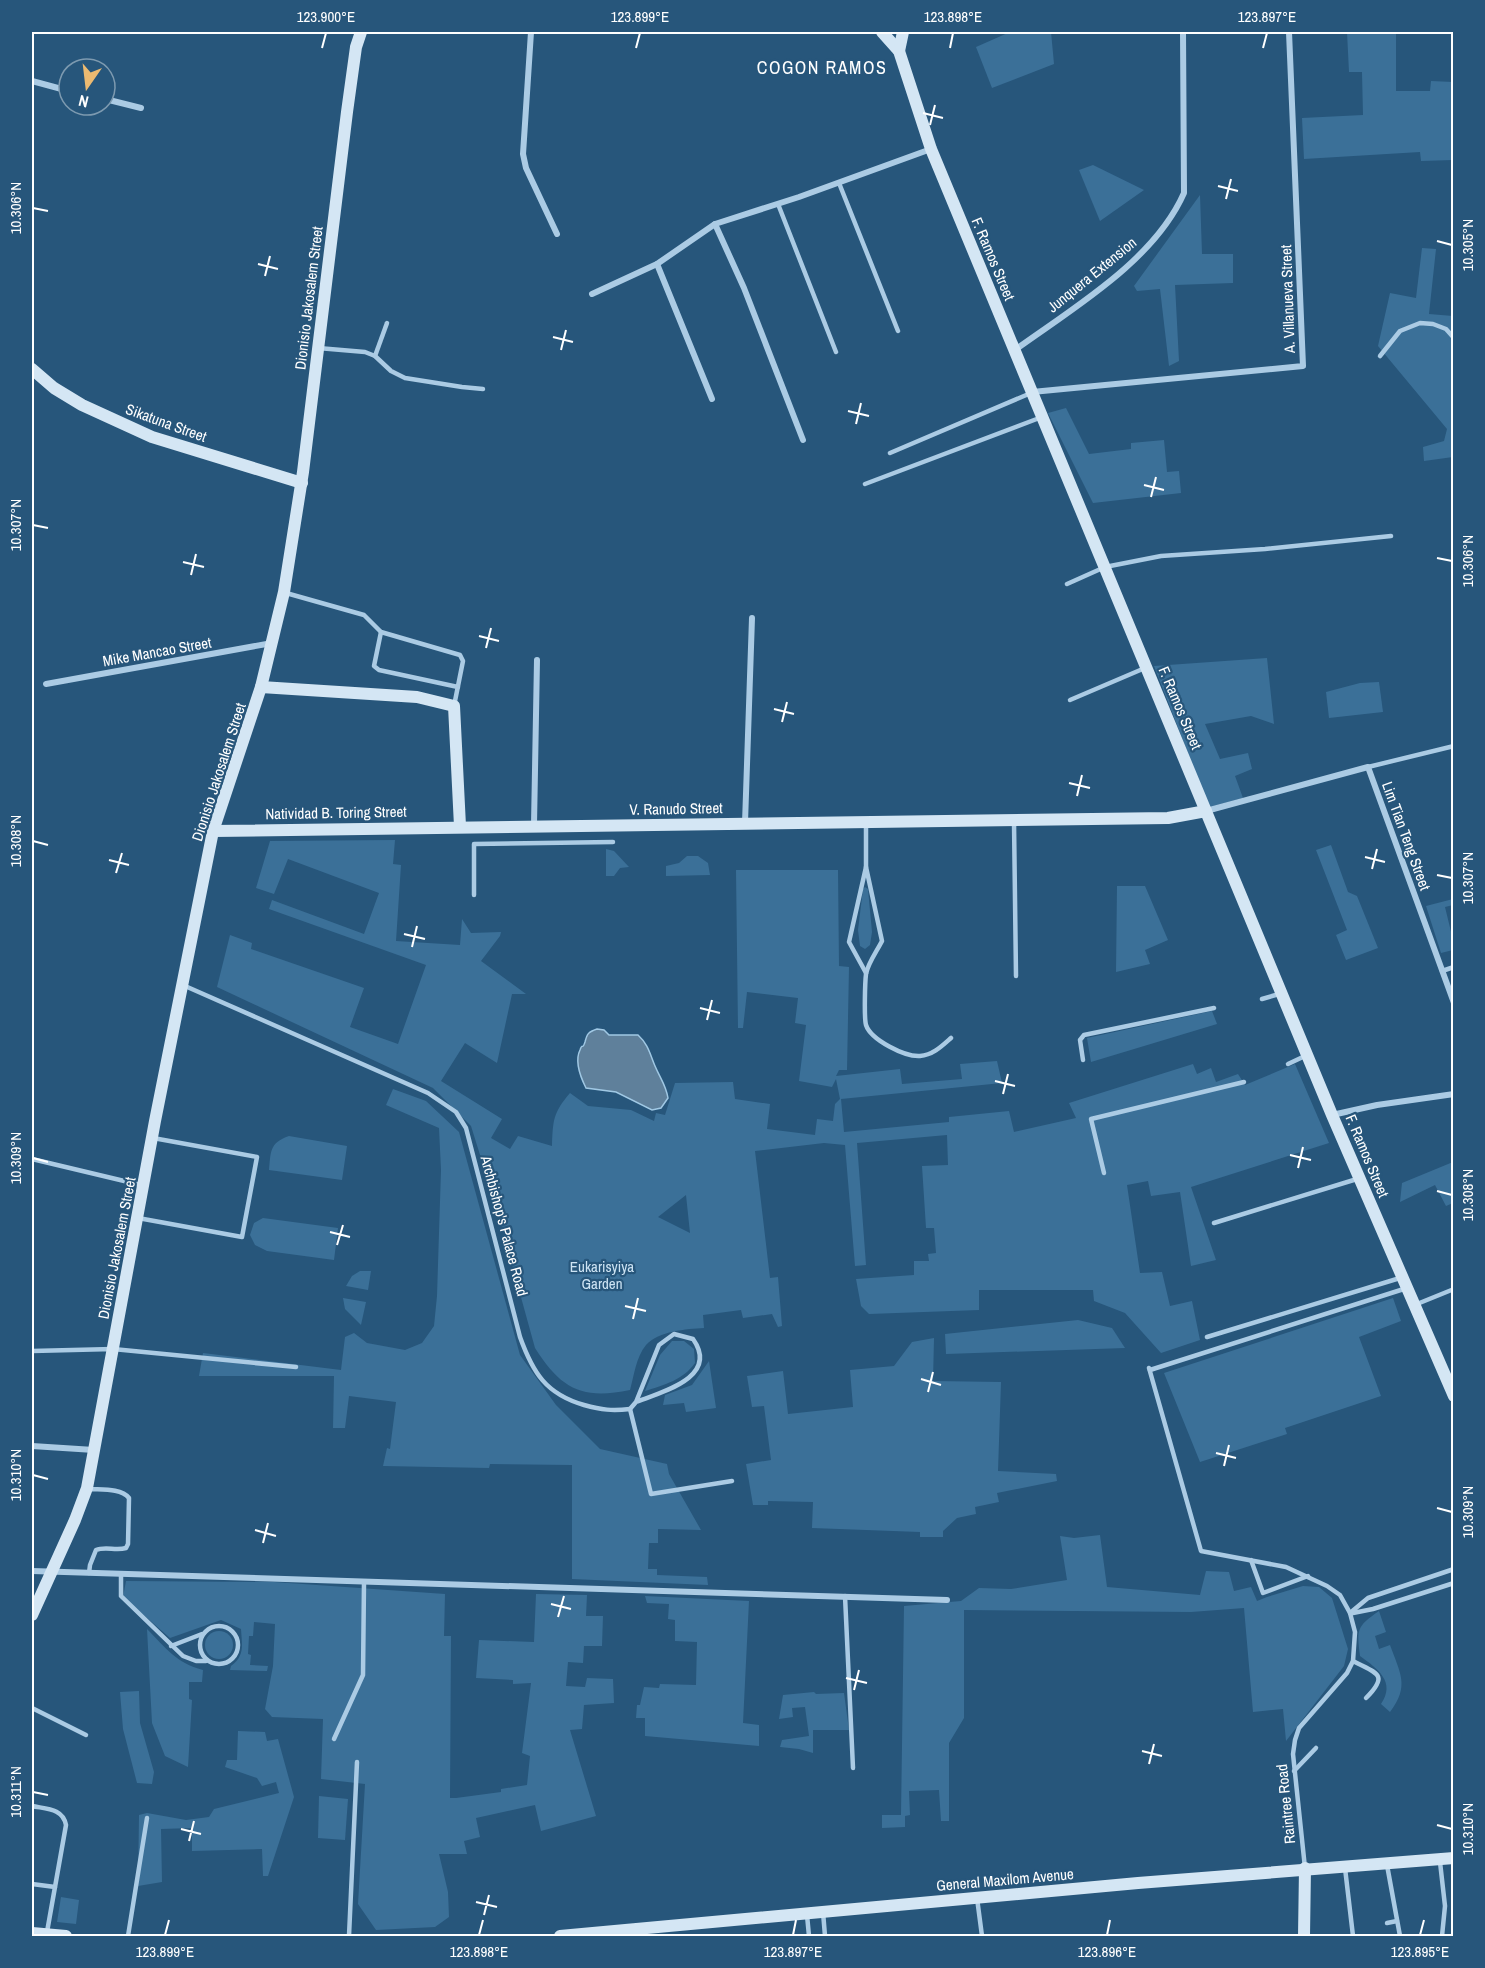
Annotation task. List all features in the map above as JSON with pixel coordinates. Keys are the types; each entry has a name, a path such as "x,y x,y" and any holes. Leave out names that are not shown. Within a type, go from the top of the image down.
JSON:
{"street":[{"name":"Dionisio Jakosalem Street","path":"32,1615 87,1488 181,984 213,831 261,687 284,592 302,483 356,47 362,32"},
{"path":"531,32 523,154 526,168 557,234"},
{"name":"F. Ramos Street","path":"882,32 899,51 931,149 1332,1115 1454,1396"},
{"path":"899,51 903,32"},
{"name":"Junquera Extension","path":"1015,350 1138,258 1178,207 1184,193 1183,32"},
{"name":"A. Villanueva Street","path":"1032,392 1303,366 1289,32"},
{"path":"32,81 57,88"},
{"path":"117,102 141,108"},
{"path":"592,294 657,264 715,224 839,183 931,149"},
{"path":"715,224 744,288 803,440"},
{"path":"657,264 712,399"},
{"name":"Sikatuna Street","path":"32,369 54,388 82,405 152,437 302,483"},
{"path":"745,823 752,618"},
{"name":"Mike Mancao Street","path":"46,684 272,643"},
{"path":"534,825 537,660"},
{"path":"261,687 417,697 454,706 460,826"},
{"name":"Lim Tian Teng Street","path":"1206,811 1368,767 1454,1003"},
{"name":"V. Ranudo Street","path":"460,826 483,830 534,825 1168,818 1206,811"},
{"name":"Natividad B. Toring Street","path":"213,831 460,826"},
{"path":"1332,1115 1377,1105 1454,1094"},
{"path":"32,1446 94,1450"},
{"path":"32,1571 947,1599"},
{"name":"General Maxilom Avenue","path":"560,1936 608,1934 807,1912 1305,1868 1454,1858"},
{"path":"1304,1936 1305,1868"},
{"path":"32,1933 66,1936"}],"lane":[{"path":"839,183 898,331"},
{"path":"778,204 836,352"},
{"path":"375,356 387,322"},
{"path":"1380,356 1400,331 1420,323 1433,324 1446,329 1454,338"},
{"path":"318,348 365,352 375,356 391,371 405,378 483,389"},
{"path":"890,453 1032,392"},
{"path":"865,484 1043,417"},
{"path":"1067,584 1105,567 1161,556 1264,549 1390,536"},
{"path":"284,592 364,615 381,632 460,655 463,661 454,706"},
{"path":"381,632 374,666 379,670 458,687"},
{"path":"1070,700 1147,668"},
{"path":"1368,767 1454,746"},
{"path":"1014,819 1016,976"},
{"path":"866,821 866,867 882,941 866,973 866,1023 870,1032 881,1042 894,1049 919,1056 937,1051 951,1038"},
{"path":"474,895 474,844 483,842 613,842"},
{"path":"866,867 849,942 866,973"},
{"path":"1442,970 1454,967"},
{"name":"Archbishop's Palace Road","path":"181,984 428,1093 456,1112 466,1128 527,1357 546,1385 558,1395 611,1412 630,1409"},
{"path":"1262,999 1282,993"},
{"path":"1083,1060 1080,1040 1084,1035 1214,1008"},
{"path":"1288,1064 1308,1055"},
{"path":"1104,1173 1090,1119 1244,1082"},
{"path":"138,1218 242,1237 257,1157 153,1138"},
{"path":"32,1159 144,1186"},
{"path":"1214,1223 1360,1178"},
{"path":"1366,1698 1379,1686 1379,1679 1376,1673 1353,1661 1355,1632 1350,1613 1340,1595 1308,1576 1286,1567 1201,1551 1149,1369 1384,1294 1405,1282"},
{"path":"1207,1337 1405,1282"},
{"path":"1414,1305 1454,1289"},
{"path":"636,1402 677,1386 694,1374 700,1363 700,1355 693,1339 675,1334 659,1345 636,1402 630,1409 651,1494 732,1481"},
{"path":"32,1351 113,1348 296,1367"},
{"path":"87,1488 120,1492 129,1498 126,1548 96,1550 89,1573"},
{"path":"1251,1560 1263,1593 1308,1576"},
{"path":"1350,1613 1368,1598 1454,1569"},
{"path":"121,1574 121,1596 171,1646 183,1656 216,1665 226,1663 234,1657 238,1647 237,1637 230,1630 220,1626 210,1628 202,1634 171,1646"},
{"path":"334,1739 363,1675 364,1582"},
{"path":"1350,1613 1373,1609 1454,1582"},
{"path":"845,1596 853,1768"},
{"path":"202,1634 199,1644 206,1661"},
{"name":"Raintree Road","path":"1305,1868 1294,1771 1294,1740 1299,1728 1347,1673 1353,1661"},
{"path":"32,1708 86,1735"},
{"path":"1294,1771 1316,1748"},
{"path":"349,1936 357,1762"},
{"path":"32,1806 58,1811 64,1817 66,1825 46,1935"},
{"path":"129,1936 147,1818"},
{"path":"1440,1859 1445,1906 1442,1936"},
{"path":"1387,1862 1400,1936"},
{"path":"1345,1865 1353,1936"},
{"path":"32,1884 55,1887"},
{"path":"977,1897 982,1936"},
{"path":"823,1911 825,1936"},
{"path":"807,1912 809,1936"},
{"path":"1387,1923 1397,1921"},
{"path":"1352,1928 1359,1927"}],"green space":[{"path":"1010,32 1051,32 1054,64 992,88 976,47"},
{"path":"1347,32 1396,32 1396,91 1430,91 1431,81 1453,82 1453,160 1421,161 1420,152 1304,159 1302,118 1363,115 1362,72 1349,72"},
{"path":"1093,165 1144,190 1100,221 1079,170"},
{"path":"1200,195 1202,254 1233,254 1233,283 1175,285 1179,361 1169,366 1160,289 1137,291 1134,286"},
{"path":"1422,248 1436,249 1429,314 1453,316 1453,457 1424,461 1423,447 1444,441 1447,429 1378,346 1390,293 1416,298"},
{"path":"1066,408 1089,454 1131,449 1131,443 1164,440 1167,472 1179,471 1181,493 1093,503 1048,413"},
{"path":"1267,658 1274,724 1251,716 1205,724 1220,759 1248,753 1252,769 1235,776 1243,798 1209,807 1154,666"},
{"path":"1379,682 1383,712 1329,718 1326,692 1360,683"},
{"name":"Eukarisyiya Garden","path":"395,840 393,864 401,865 396,941 460,945 462,919 471,933 501,932 481,961 526,994 512,994 497,1063 465,1043 441,1081 502,1119 491,1138 510,1149 518,1136 552,1146 555,1117 570,1093 588,1106 631,1110 654,1121 656,1113 665,1115 675,1083 733,1082 735,1099 770,1104 767,1129 815,1135 817,1119 833,1121 835,1104 840,1099 836,1079 832,1087 799,1081 806,1025 795,1023 798,998 747,992 743,1028 738,1028 736,870 838,870 839,966 849,967 847,1070 839,1070 836,1076 900,1069 902,1084 962,1079 960,1064 997,1061 1002,1083 841,1099 844,1132 949,1122 949,1117 1009,1111 1014,1132 1076,1118 1069,1103 1193,1064 1197,1074 1211,1068 1216,1082 1238,1074 1245,1085 1295,1064 1329,1143 1191,1187 1216,1260 1191,1266 1180,1192 1151,1196 1148,1181 1127,1185 1140,1273 1162,1272 1170,1306 1192,1301 1200,1340 1161,1353 1125,1313 1094,1301 1093,1290 979,1290 979,1310 869,1314 861,1306 856,1279 914,1275 914,1261 929,1261 928,1254 936,1253 934,1228 926,1228 922,1166 948,1165 947,1135 857,1143 866,1265 855,1266 845,1145 824,1143 755,1151 770,1278 778,1277 782,1326 778,1327 772,1314 743,1318 741,1310 703,1315 704,1328 665,1334 651,1340 646,1345 638,1361 630,1390 613,1393 586,1392 564,1382 535,1348 471,1126 433,1088 217,987 230,935 252,943 251,949 364,988 350,1027 398,1044 426,965 269,909 272,900 364,934 379,893 288,859 274,894 256,888 270,841","holes":["686,1195 690,1233 658,1217"]},
{"path":"1331,845 1348,892 1357,896 1378,948 1346,960 1336,935 1347,930 1316,850"},
{"path":"606,849 614,851 629,867 620,868 614,876 606,876"},
{"path":"687,856 698,856 708,863 710,875 666,876 666,866 679,863"},
{"path":"1117,886 1145,886 1168,940 1145,950 1150,964 1116,972"},
{"path":"865,887 868,889 872,932 870,945 865,949 860,946 858,930"},
{"path":"1453,899 1453,905 1445,907 1453,940 1453,950 1441,953 1426,906"},
{"path":"1212,1011 1217,1024 1091,1062 1087,1038"},
{"path":"393,1089 426,1101 459,1132 520,1355 556,1405 600,1449 667,1464 669,1474 701,1530 658,1529 658,1543 649,1543 648,1569 657,1569 657,1575 707,1577 708,1585 572,1579 572,1465 490,1464 489,1468 383,1466 387,1448 390,1449 396,1402 349,1396 345,1428 333,1428 334,1376 199,1376 203,1353 341,1370 345,1337 354,1333 367,1343 405,1350 422,1343 434,1326 441,1170 439,1128 386,1105"},
{"path":"289,1136 347,1146 342,1180 269,1170 274,1145"},
{"path":"1453,1162 1453,1203 1446,1206 1435,1185 1400,1202 1402,1183"},
{"path":"263,1218 338,1228 334,1260 267,1251 255,1245 250,1235 254,1223"},
{"path":"360,1271 371,1271 368,1290 346,1286 352,1276"},
{"path":"343,1298 366,1302 361,1325 345,1309"},
{"path":"1393,1298 1401,1321 1359,1337 1381,1396 1285,1428 1287,1434 1200,1462 1164,1373"},
{"path":"1078,1320 1112,1328 1125,1348 946,1354 945,1334"},
{"path":"934,1338 933,1381 1001,1382 998,1471 1056,1474 1057,1481 997,1493 999,1502 975,1507 976,1514 957,1518 943,1531 943,1537 920,1537 920,1532 812,1528 813,1502 768,1501 768,1505 753,1505 746,1464 771,1460 764,1406 752,1407 747,1376 783,1371 788,1414 853,1407 850,1370 894,1366 912,1342"},
{"path":"672,1341 684,1341 694,1349 695,1363 679,1378 645,1391 660,1355"},
{"path":"709,1361 716,1408 686,1412 684,1403 663,1405 665,1395 692,1385"},
{"path":"1100,1535 1107,1587 1200,1595 1206,1571 1229,1572 1234,1591 1251,1587 1257,1601 1303,1586 1319,1587 1332,1598 1348,1649 1344,1666 1286,1741 1283,1709 1253,1712 1244,1608 1191,1612 964,1610 964,1718 949,1743 949,1821 941,1821 939,1790 909,1791 910,1815 905,1816 905,1827 882,1828 882,1815 901,1815 904,1606 961,1601 979,1588 1011,1589 1067,1580 1060,1536 1074,1538"},
{"path":"126,1581 274,1582 445,1594 444,1636 451,1636 450,1798 501,1792 501,1789 527,1785 530,1756 522,1753 531,1683 513,1684 513,1680 476,1678 479,1640 534,1642 536,1594 587,1595 586,1616 603,1616 602,1646 584,1646 583,1663 568,1662 566,1686 585,1687 587,1678 613,1679 614,1703 584,1705 582,1729 570,1730 596,1816 541,1831 535,1805 476,1818 480,1837 464,1841 467,1854 439,1854 448,1892 449,1917 435,1927 376,1930 358,1904 365,1784 321,1779 323,1719 272,1717 265,1709 273,1666 275,1624 254,1622 253,1636 249,1636 250,1665 268,1666 267,1671 230,1670 241,1654 241,1629 221,1620 170,1638 123,1597"},
{"path":"645,1596 749,1601 743,1723 759,1725 759,1746 645,1736 645,1718 636,1718 637,1705 640,1705 644,1687 659,1688 660,1684 696,1685 697,1642 675,1641 675,1620 668,1619 669,1604 647,1603"},
{"path":"1379,1611 1386,1632 1375,1636 1379,1649 1390,1645 1401,1679 1400,1694 1390,1712 1381,1704 1387,1689 1386,1683 1379,1671 1360,1656 1359,1647 1362,1625"},
{"path":"147,1629 178,1659 203,1670 202,1682 189,1682 189,1699 192,1700 188,1767 165,1756 152,1723"},
{"path":"219,1631 229,1635 233,1645 229,1655 219,1659 209,1655 205,1645 209,1635"},
{"path":"139,1691 140,1723 154,1772 152,1784 137,1783 123,1729 120,1692"},
{"path":"814,1692 816,1694 844,1693 849,1730 813,1730 813,1753 780,1747 782,1740 809,1736 805,1707 792,1708 793,1717 779,1719 783,1695"},
{"path":"238,1731 265,1732 267,1741 278,1739 294,1797 268,1876 263,1876 262,1849 192,1851 192,1828 161,1829 162,1882 138,1886 139,1815 147,1813 186,1820 209,1817 214,1809 279,1793 276,1782 262,1786 257,1778 225,1767 227,1760 237,1760"},
{"path":"319,1796 348,1799 345,1840 318,1838"},
{"path":"61,1897 79,1900 76,1924 57,1922"}],"shaded area":[{"path":"597,1029 604,1030 609,1035 638,1035 641,1038 667,1093 668,1098 661,1108 652,1110 616,1092 586,1088 579,1070 578,1055 588,1034"}],"district":[{"name":"COGON RAMOS","path":"822,68"}]}
